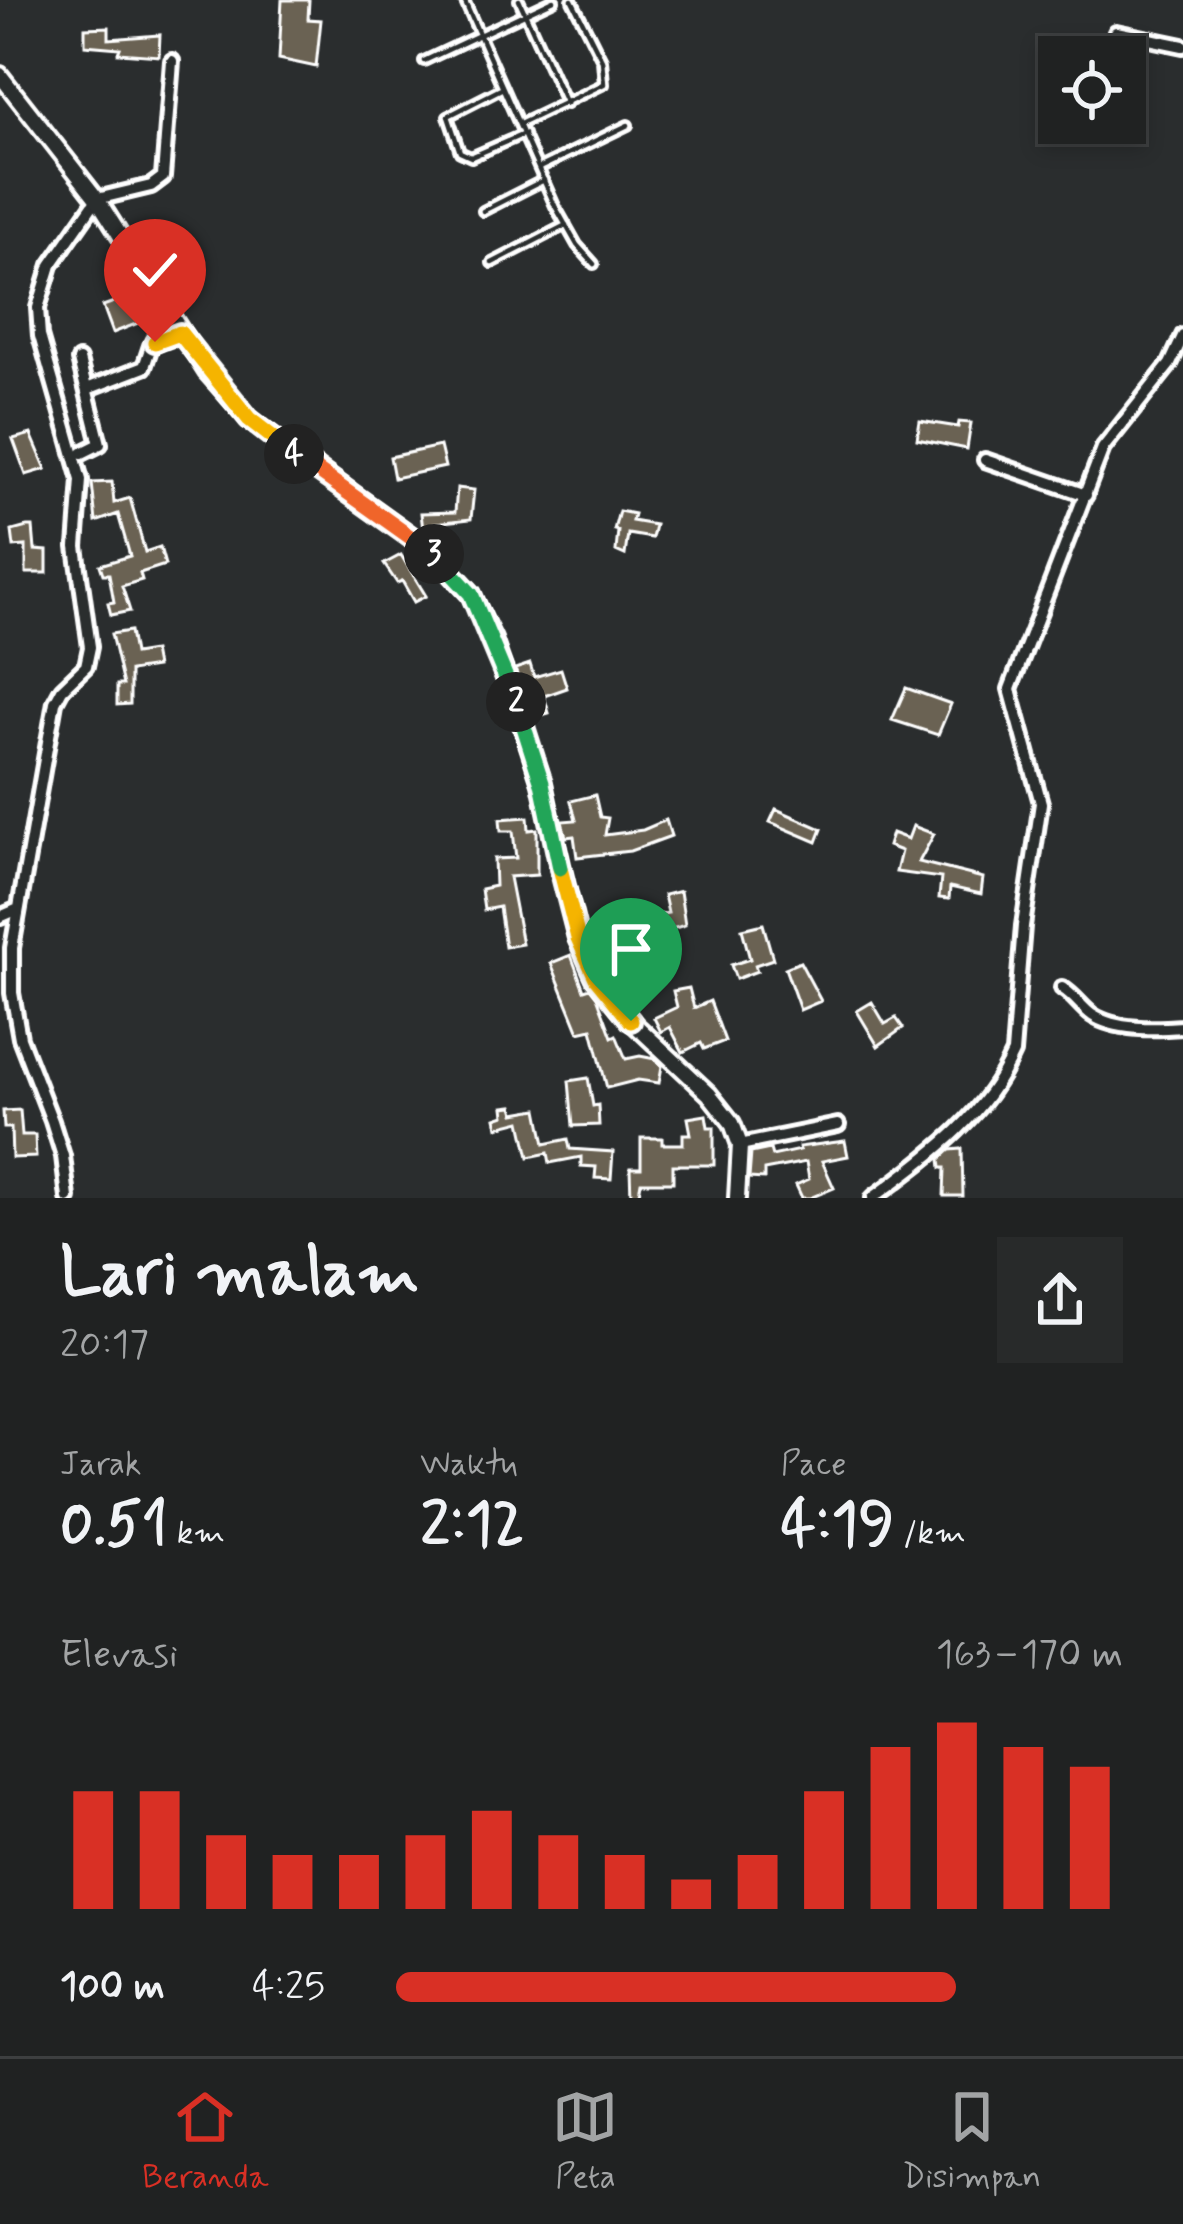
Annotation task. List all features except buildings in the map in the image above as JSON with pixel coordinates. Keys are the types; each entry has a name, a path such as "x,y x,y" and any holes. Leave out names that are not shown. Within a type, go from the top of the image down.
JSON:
{"main road":[{"path":"0,75 97,199 180,333 249,419 426,546 471,594 493,639 542,783 578,938 596,978 631,1021 722,1108 740,1145 737,1198"}],"street":[{"path":"1116,32 1183,46"},
{"path":"68,1198 63,1156 20,1039 12,948 55,702 86,666 91,630 76,547 81,480 40,336 38,308 51,265 97,199 151,186 163,177 172,62"},
{"path":"87,389 145,367 151,346 180,333"},
{"path":"873,1198 959,1130 997,1083 1013,1053 1023,926 1041,803 1010,689 1103,448 1170,364 1183,336"},
{"path":"79,360 100,444 82,452"},
{"path":"985,460 1086,495"},
{"path":"0,917 16,910"},
{"path":"1062,988 1082,1000 1092,1015 1109,1021 1156,1029 1183,1027"},
{"path":"740,1145 838,1125"}],"lane":[{"path":"464,0 566,226 594,263"},
{"path":"518,0 566,104"},
{"path":"424,61 554,0"},
{"path":"520,124 604,84 606,78 572,0"},
{"path":"502,88 448,116 460,152 471,157 524,134"},
{"path":"540,167 628,125"},
{"path":"483,212 544,179"},
{"path":"492,263 566,226"}],"route":[{"path":"155,342 180,333 249,419 426,546 471,594 493,639 542,783 578,938 596,978 631,1021"}]}
